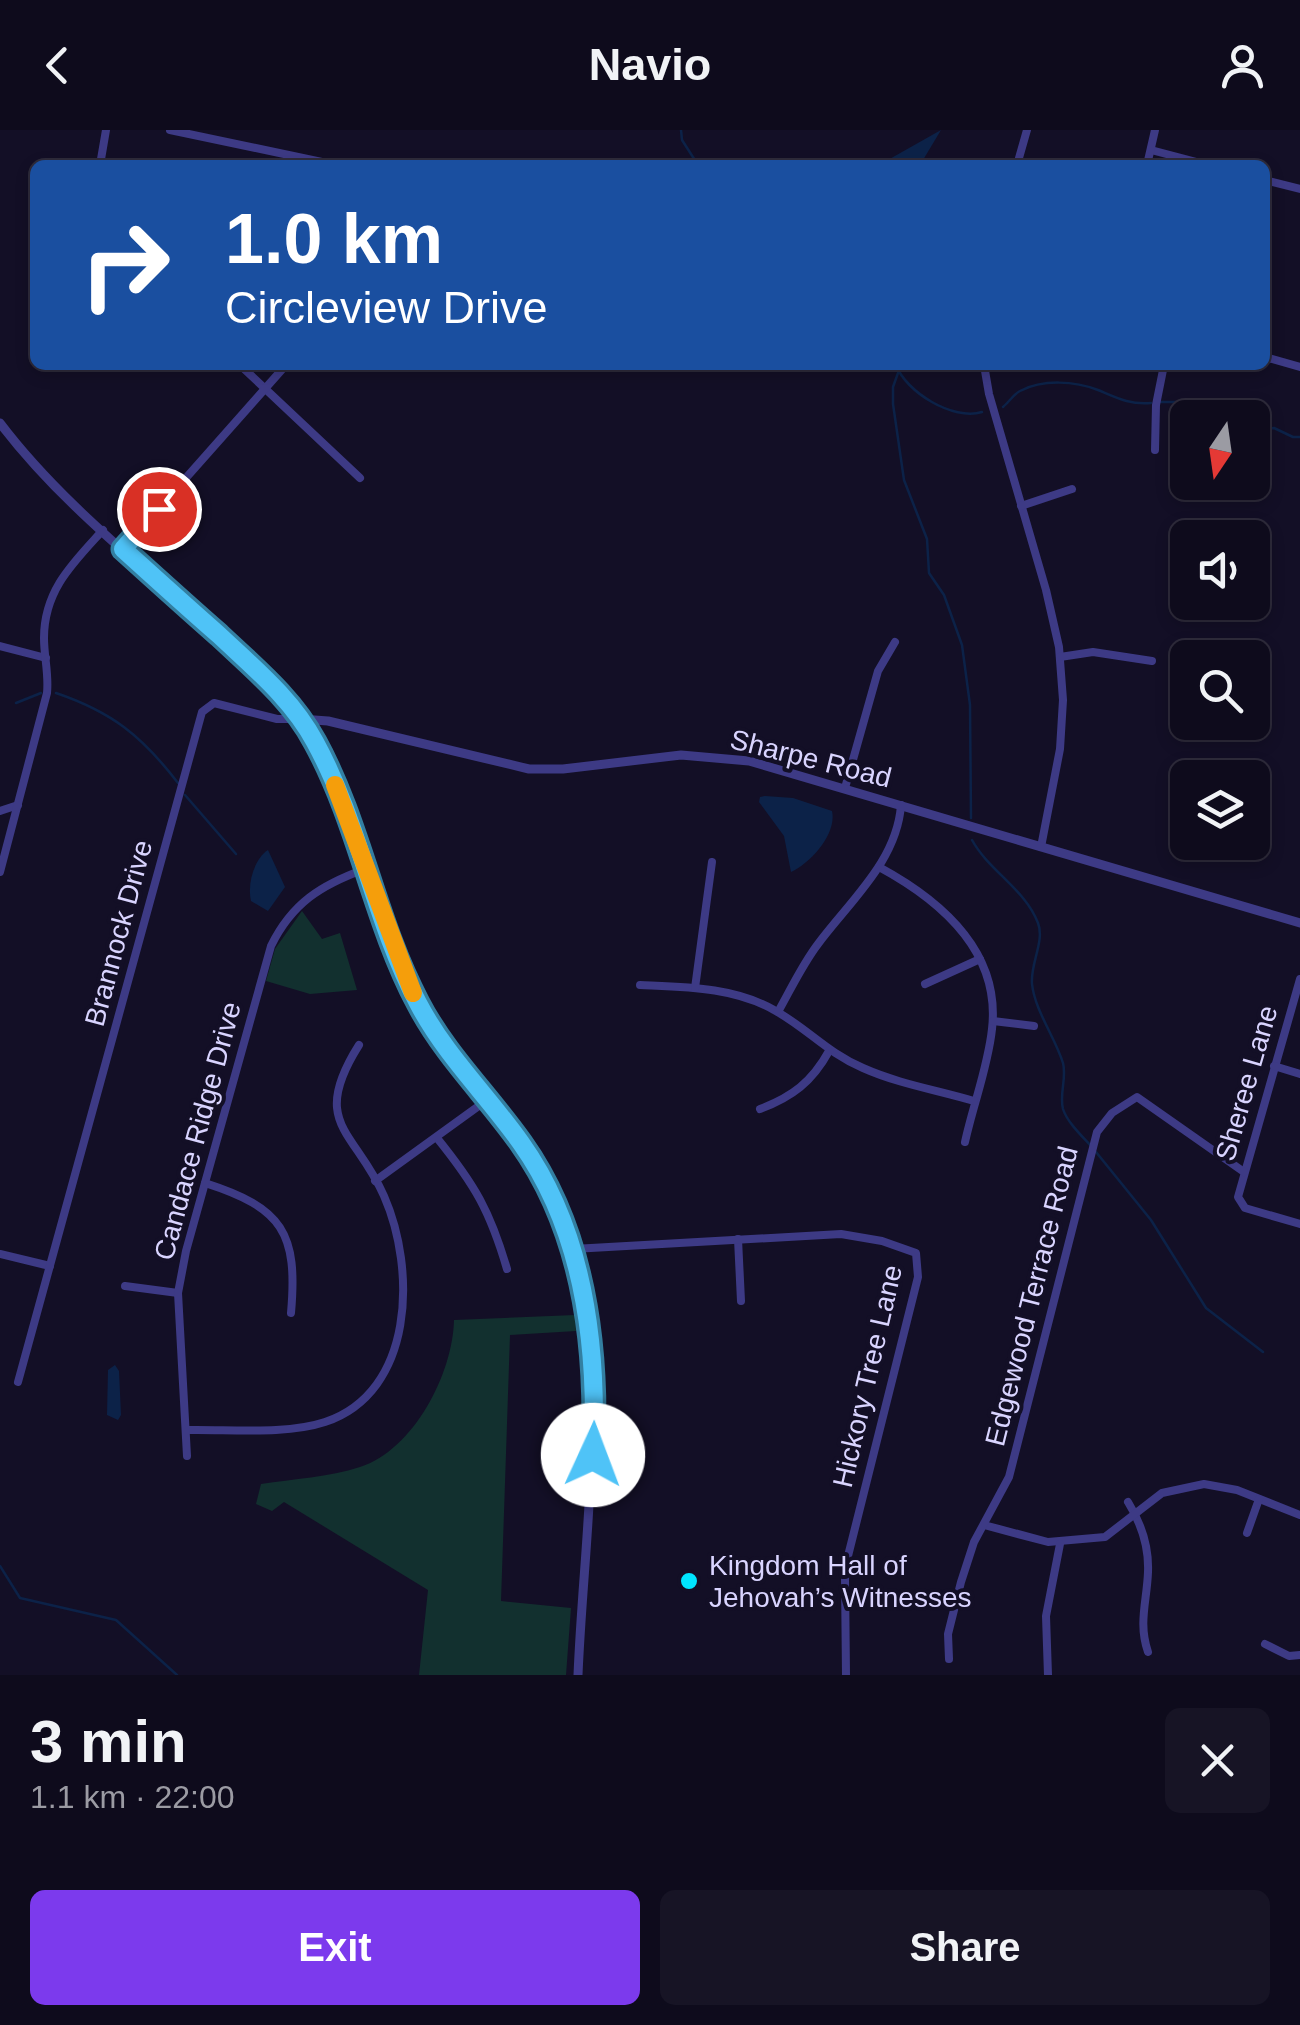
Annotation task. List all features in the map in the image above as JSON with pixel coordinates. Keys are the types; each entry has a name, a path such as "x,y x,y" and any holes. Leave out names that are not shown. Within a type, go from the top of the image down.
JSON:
{"street":[{"path":"101,160 106,130"},
{"path":"170,130 312,160"},
{"path":"1019,160 1027,130"},
{"path":"1148,160 1155,130"},
{"path":"1151,150 1189,160"},
{"path":"1270,181 1300,189"},
{"path":"1270,358 1300,366"},
{"path":"245,370 360,478"},
{"path":"123,549 282,370"},
{"path":"985,370 1046,590 1060,656 1060,749 1041,847"},
{"path":"1155,450 1157,398 1163,370"},
{"path":"0,424 51,482 264,676 300,719 336,787 416,1000 439,1038 539,1169 559,1207 573,1250 588,1340 594,1409 578,1675"},
{"path":"1021,506 1072,488"},
{"path":"0,872 47,693 44,631 54,588 102,530"},
{"path":"845,788 878,670 895,642"},
{"path":"0,646 46,658"},
{"path":"1060,656 1093,652 1152,661"},
{"name":"Brannock Drive","path":"18,1382 202,712 214,703 277,718 300,719"},
{"name":"Sharpe Road","path":"300,719 328,721 529,769 562,770 651,758 704,756 748,761 1300,923"},
{"path":"0,811 18,805"},
{"path":"778,1012 807,958 880,867 895,836 901,805"},
{"path":"696,988 712,862"},
{"path":"880,867 948,913 972,942 989,987 993,1021 965,1142"},
{"name":"Candace Ridge Drive","path":"187,1456 178,1293 186,1251 271,946 278,930 305,898 321,886 365,869"},
{"path":"925,984 980,960"},
{"name":"Sheree Lane","path":"1296,1223 1240,1204 1238,1193 1300,978"},
{"path":"640,985 731,993 778,1012 829,1051 882,1076 974,1101"},
{"path":"993,1021 1034,1026"},
{"path":"187,1430 310,1426 343,1414 378,1383 398,1339 403,1276 397,1235 376,1181 338,1120 339,1085 344,1069 360,1045"},
{"path":"760,1109 785,1099 805,1084 829,1051"},
{"path":"1274,1066 1300,1074"},
{"name":"Edgewood Terrace Road","path":"984,1525 1009,1476 1092,1143 1102,1124 1137,1097 1244,1172"},
{"path":"376,1181 486,1100"},
{"path":"437,1138 474,1184 492,1220 507,1269"},
{"path":"206,1182 245,1196 278,1224 293,1260 291,1313"},
{"name":"Hickory Tree Lane","path":"573,1250 738,1238 852,1235 908,1248 918,1258 914,1293 849,1548 844,1579 846,1675"},
{"path":"738,1238 742,1301"},
{"path":"0,1254 50,1266"},
{"path":"126,1286 178,1293"},
{"path":"949,1658 948,1634 961,1582 984,1525 1060,1544 1105,1537 1162,1493 1204,1484 1237,1490 1300,1516"},
{"path":"1247,1534 1259,1500"},
{"path":"1128,1502 1147,1556 1141,1632 1148,1652"},
{"path":"1048,1675 1046,1616 1060,1544"},
{"path":"1265,1644 1289,1656 1300,1656"}],"green space":[{"path":"302,911 322,939 340,933 357,990 310,994 266,981 275,949"},
{"path":"575,1315 576,1331 510,1335 501,1601 571,1608 566,1675 419,1675 428,1590 284,1502 272,1511 256,1504 261,1484 360,1467 397,1444 427,1407 438,1385 452,1341 454,1320"}],"water":[{"path":"941,130 923,160 888,160"},
{"path":"765,796 793,798 832,811 831,828 821,846 791,872 784,836 759,802"},
{"path":"268,850 285,887 268,911 251,901 250,887 255,866"},
{"path":"115,1365 119,1371 118,1420 107,1415 108,1370"}],"waterway":[{"path":"681,130 682,140 695,160"},
{"path":"898,370 932,402 958,412 982,412"},
{"path":"898,373 893,404 904,480 927,539 929,573 944,595 962,645 970,705 971,818"},
{"path":"1003,407 1020,391 1059,383 1089,387 1130,402 1151,403"},
{"path":"1161,402 1170,402"},
{"path":"1270,428 1300,437"},
{"path":"16,703 41,693"},
{"path":"56,693 110,717 152,752 178,783"},
{"path":"185,795 236,854"},
{"path":"972,840 1025,900 1038,923 1040,937 1032,976 1034,994 1063,1063 1063,1109 1091,1146"},
{"path":"1096,1152 1151,1220 1206,1308 1263,1352"},
{"path":"0,1566 20,1598 116,1620 177,1675"}],"slow traffic":[{"path":"335,785 413,993"}],"place":[{"name":"Kingdom Hall of Jehovah’s Witnesses","path":"689,1581"}],"route":[{"path":"159,509 123,549 264,676 314,740 336,787 416,1000 439,1038 539,1169 559,1207 580,1278 594,1398 593,1455"}]}
